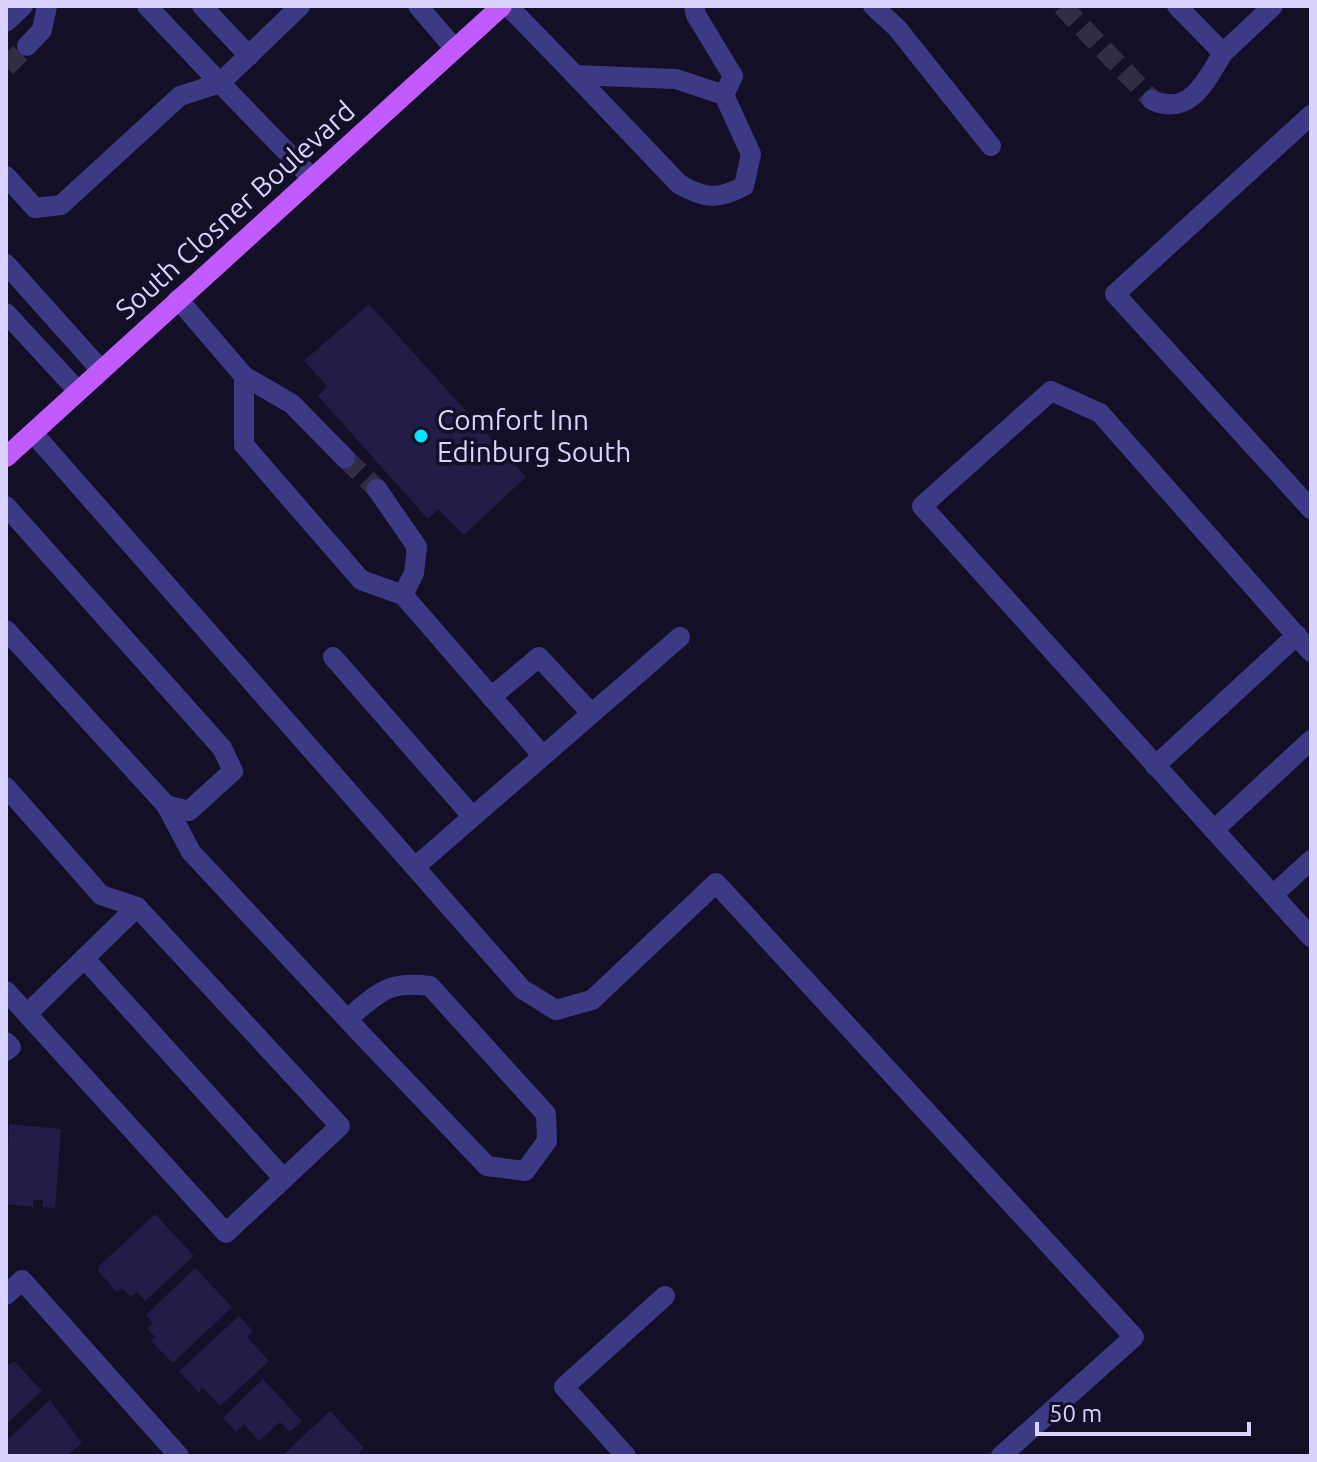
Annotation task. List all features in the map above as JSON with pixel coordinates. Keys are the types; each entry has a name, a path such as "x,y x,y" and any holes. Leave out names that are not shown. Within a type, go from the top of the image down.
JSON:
{"main road":[{"name":"South Closner Boulevard","path":"6,457 502,6"}],"street":[{"path":"6,22 23,6"},
{"path":"27,46 42,30 47,6"},
{"path":"147,6 312,178"},
{"path":"202,6 249,56"},
{"path":"6,176 35,208 61,205 180,96 220,83 300,6"},
{"path":"418,6 455,49"},
{"path":"508,6 679,184 700,196 722,198 744,186 751,154 724,95 676,79 575,75"},
{"path":"694,6 696,15 733,76 724,95"},
{"path":"873,6 897,28 991,146"},
{"path":"1184,11 1207,6"},
{"path":"1152,100 1163,105 1181,103 1198,94 1223,53 1264,9"},
{"path":"1184,11 1223,53"},
{"path":"1311,115 1115,294 1311,509"},
{"path":"6,264 101,370"},
{"path":"178,299 244,376 292,404 345,458"},
{"path":"6,313 78,391"},
{"path":"244,376 244,445 361,580 403,595 542,755"},
{"path":"1311,652 1100,413 1051,391 922,506 1311,937"},
{"path":"33,433 522,989 556,1010 592,1000 716,883 1134,1337 1001,1456"},
{"path":"377,489 417,547 414,573 403,595"},
{"path":"6,506 222,748 233,771 189,811 166,805"},
{"path":"6,630 166,805 191,852 347,1019 487,1166 525,1171 547,1141 546,1114 430,986 403,982 383,990 347,1019"},
{"path":"1155,766 1297,635"},
{"path":"415,867 680,637"},
{"path":"333,657 472,816"},
{"path":"491,697 539,657 591,713"},
{"path":"1214,830 1311,740"},
{"path":"6,787 101,895 137,907 340,1126 226,1233 6,991"},
{"path":"1273,895 1311,860"},
{"path":"27,1014 137,907"},
{"path":"84,958 284,1179"},
{"path":"6,1042 11,1047 6,1051"},
{"path":"6,1295 22,1280 179,1456"},
{"path":"626,1456 564,1387 665,1296"}],"building":[{"name":"Comfort Inn Edinburg South","path":"369,304 526,477 464,535 438,509 428,519 318,396 327,386 304,361"},
{"path":"9,1124 61,1129 55,1208 43,1207 43,1200 33,1200 33,1207 6,1204"},
{"path":"155,1214 194,1256 145,1301 137,1292 131,1297 122,1288 117,1292 98,1271 99,1266"},
{"path":"195,1268 232,1307 173,1363 151,1341 155,1337 147,1328 153,1323 146,1315"},
{"path":"239,1316 253,1331 247,1337 269,1361 220,1406 202,1387 199,1393 179,1371"},
{"path":"14,1361 42,1391 6,1424 6,1362 9,1365"},
{"path":"263,1379 302,1421 290,1432 280,1422 259,1441 244,1424 236,1432 223,1418"},
{"path":"50,1400 82,1443 67,1456 6,1456 6,1441"},
{"path":"330,1411 364,1448 356,1456 282,1456"}],"tunnel":[{"path":"1062,6 1152,100"},
{"path":"6,67 27,46"},
{"path":"345,458 377,489"}],"place":[{"name":"Comfort Inn Edinburg South","path":"421,436"}]}
